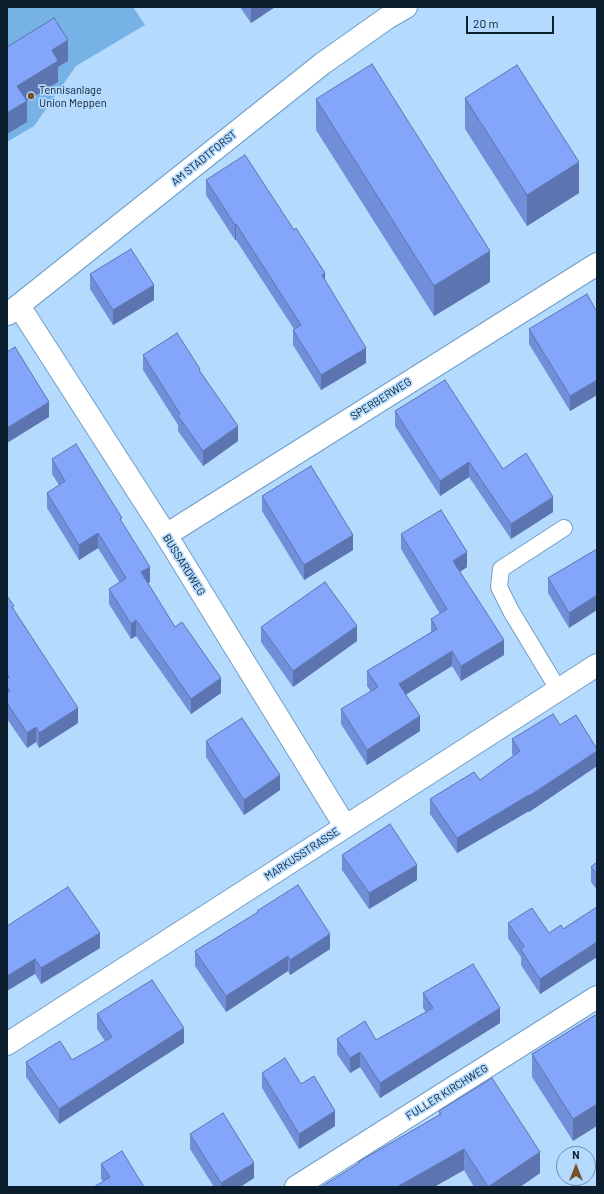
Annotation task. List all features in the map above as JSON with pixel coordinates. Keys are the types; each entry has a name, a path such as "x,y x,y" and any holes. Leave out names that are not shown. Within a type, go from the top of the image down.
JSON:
{"street":[{"name":"AM STADTFORST","path":"13,311 322,64 387,18 406,7"},
{"name":"SPERBERWEG","path":"166,534 597,264"},
{"name":"BUSSARDWEG","path":"13,311 166,534 345,826"},
{"name":"MARKUSSTRASSE","path":"7,1044 597,665"},
{"name":"FULLER KIRCHWEG","path":"296,1187 597,997"}],"lane":[{"path":"558,690 511,610 499,586 501,569 564,528"}],"shaded area":[{"name":"Tennisanlage Union Meppen","path":"7,7 133,7 145,25 76,66 34,126 7,142"}],"building":[{"path":"54,18 68,40 52,50 58,61 17,86 27,101 7,113 7,47"},
{"path":"372,64 490,251 434,286 316,99"},
{"path":"517,65 579,162 527,195 465,98"},
{"path":"245,155 294,230 296,228 325,273 322,275 366,348 321,375 293,330 301,325 206,180"},
{"path":"131,249 154,285 113,310 90,274"},
{"path":"587,294 597,312 597,380 570,396 529,329"},
{"path":"177,333 200,369 199,370 238,426 203,451 178,416 180,414 143,355"},
{"path":"15,347 49,402 7,428 7,352"},
{"path":"445,380 503,469 526,453 553,497 511,524 469,462 440,481 395,411"},
{"path":"76,444 122,518 120,519 150,567 141,572 175,627 182,622 221,678 191,699 136,620 131,624 109,589 126,578 98,533 79,545 47,493 65,481 52,459"},
{"path":"311,466 353,535 304,565 262,496"},
{"path":"441,510 467,552 453,561 504,640 461,666 452,651 399,684 420,716 367,750 341,709 378,687 367,671 437,629 431,619 447,609 401,534"},
{"path":"597,549 597,595 569,613 548,578"},
{"path":"325,582 357,626 293,671 261,627"},
{"path":"7,596 14,606 12,607 78,708 39,733 36,727 27,733 7,703 7,693 10,691 7,687 7,679 9,677 7,674"},
{"path":"553,714 560,725 576,715 597,751 529,796 457,838 430,799 474,772 480,780 520,751 512,739"},
{"path":"242,718 280,775 244,800 206,741"},
{"path":"390,824 417,865 369,893 342,855"},
{"path":"597,862 597,875 591,867"},
{"path":"298,885 330,934 290,960 288,956 226,996 195,951"},
{"path":"68,887 100,933 41,968 35,959 7,976 7,926"},
{"path":"597,907 597,942 540,979 521,950 524,946 508,923 532,908 549,933 561,925 563,929"},
{"path":"473,964 500,1008 380,1083 360,1052 350,1058 337,1039 365,1021 376,1040 433,1008 423,993"},
{"path":"152,980 184,1028 59,1109 26,1062 60,1041 72,1060 112,1037 97,1014"},
{"path":"597,1014 597,1104 573,1119 532,1054"},
{"path":"285,1058 301,1084 314,1076 335,1111 299,1134 262,1073"},
{"path":"492,1078 540,1152 488,1187 464,1149 397,1187 321,1187 359,1163 358,1162 441,1114 439,1111"},
{"path":"223,1113 254,1163 221,1183 190,1134"},
{"path":"122,1151 144,1187 94,1187 110,1177 101,1164"}],"place":[{"name":"Tennisanlage Union Meppen","path":"31,96"}]}
